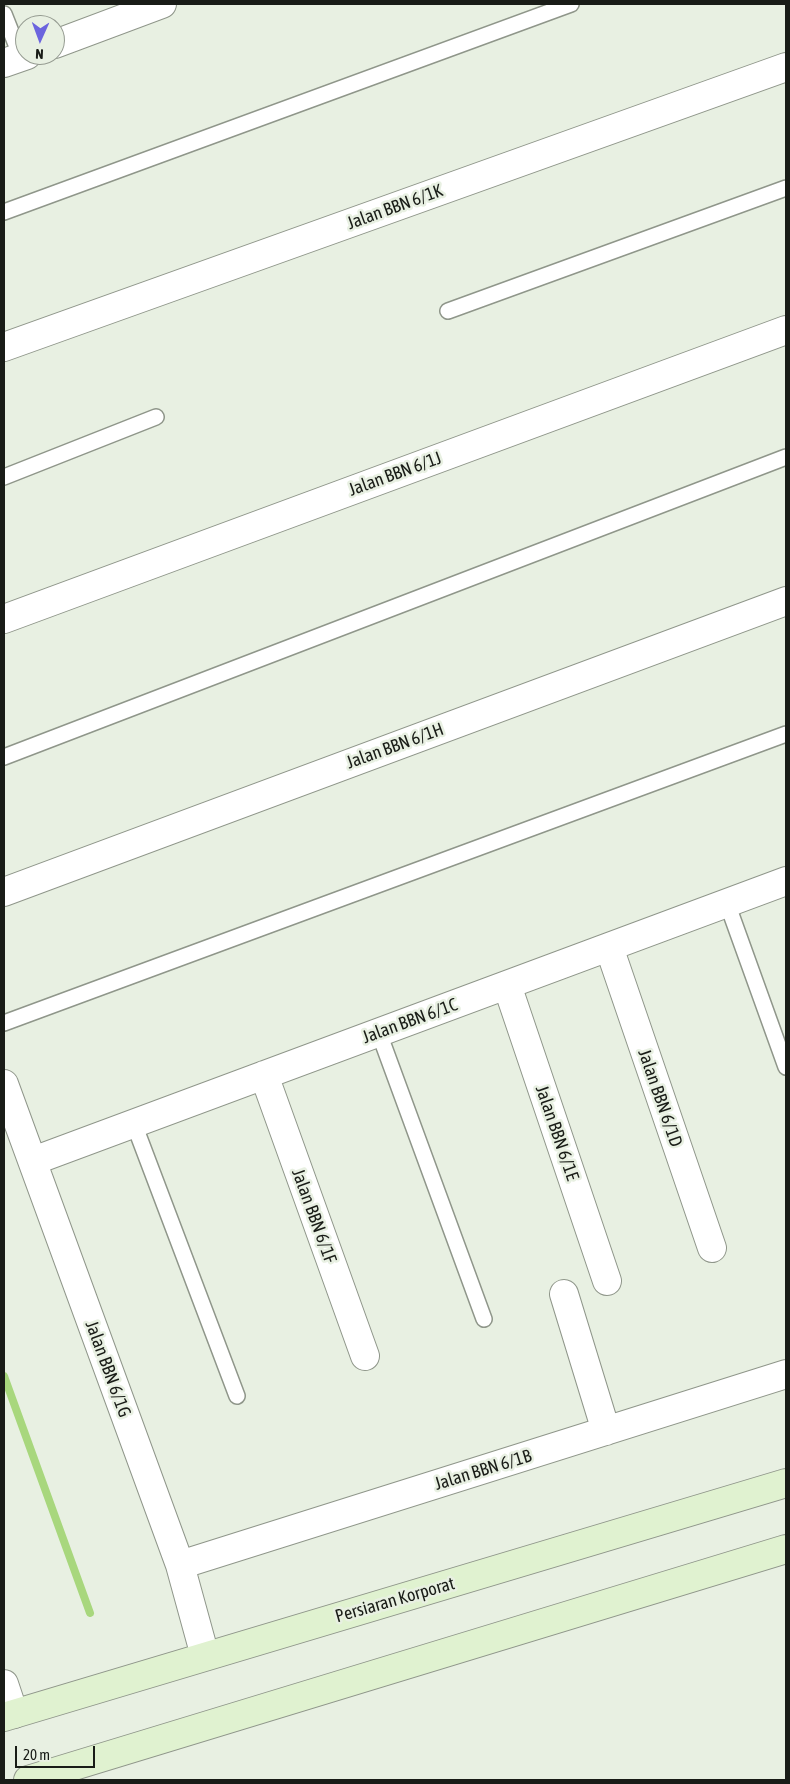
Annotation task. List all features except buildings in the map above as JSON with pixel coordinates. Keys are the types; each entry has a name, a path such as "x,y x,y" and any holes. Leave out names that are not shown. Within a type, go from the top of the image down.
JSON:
{"main road":[{"name":"Persiaran Korporat","path":"9,1716 786,1483"},
{"path":"28,1780 786,1549"}],"street":[{"path":"65,40 147,6"},
{"name":"Jalan BBN 6/1K","path":"4,347 786,66"},
{"name":"Jalan BBN 6/1J","path":"4,619 786,330"},
{"name":"Jalan BBN 6/1H","path":"4,892 786,601"},
{"name":"Jalan BBN 6/1C","path":"33,1161 786,881"},
{"name":"Jalan BBN 6/1D","path":"609,948 712,1248"},
{"name":"Jalan BBN 6/1E","path":"507,985 607,1281"},
{"name":"Jalan BBN 6/1F","path":"264,1076 364,1356"},
{"name":"Jalan BBN 6/1G","path":"4,1084 180,1565 205,1656"},
{"path":"564,1294 606,1431"},
{"name":"Jalan BBN 6/1B","path":"180,1565 786,1374"},
{"path":"4,1684 9,1716"}],"lane":[{"path":"4,212 571,4"},
{"path":"4,14 15,52"},
{"path":"448,310 786,188"},
{"path":"4,477 156,417"},
{"path":"4,757 786,457"},
{"path":"4,1023 786,734"},
{"path":"727,903 786,1067"},
{"path":"379,1033 484,1319"},
{"path":"134,1124 237,1396"}],"waterway":[{"path":"4,1376 90,1613"}]}
